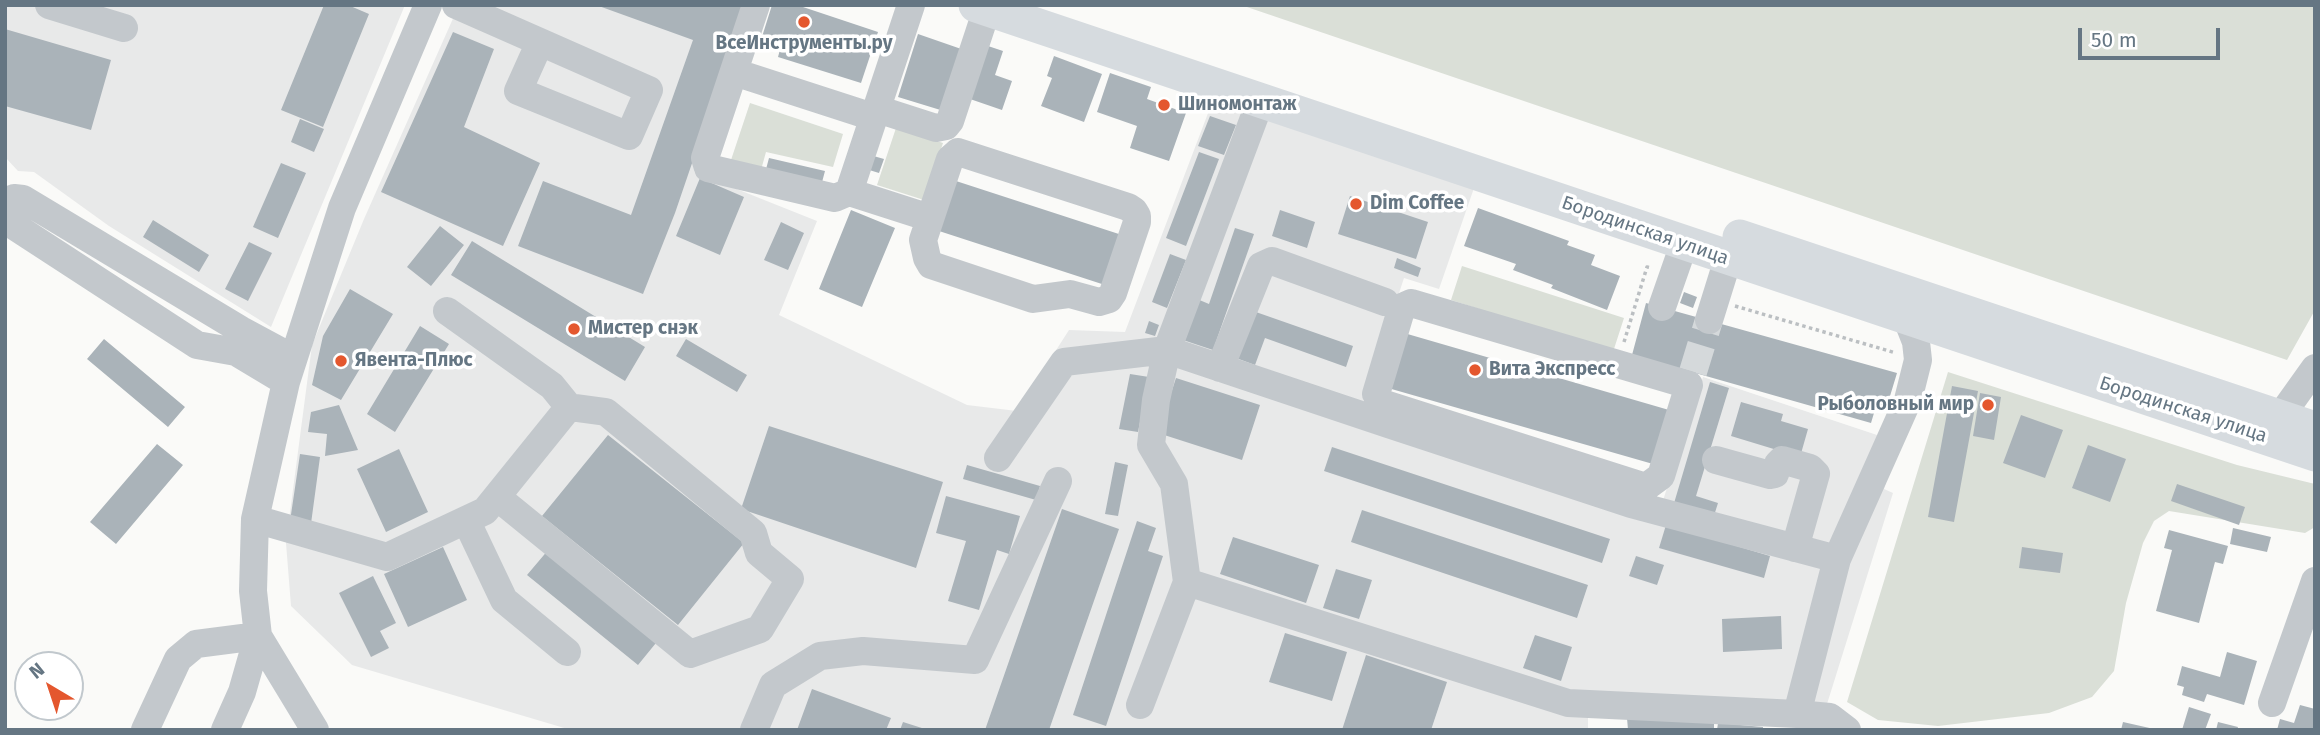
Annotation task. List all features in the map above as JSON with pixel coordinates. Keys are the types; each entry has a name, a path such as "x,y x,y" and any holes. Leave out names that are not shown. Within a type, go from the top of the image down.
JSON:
{"main road":[{"name":"Бородинская улица","path":"1046,5 2315,429"},
{"name":"Бородинская улица","path":"981,7 1261,102 1679,259 1723,273 1907,319 2315,454"}],"street":[{"path":"49,5 124,28"},
{"path":"225,730 242,692 258,636 253,591 255,519 290,370 342,208 428,5"},
{"path":"456,5 540,42"},
{"path":"756,5 705,158 708,168 835,198 850,188 911,5"},
{"path":"734,72 875,113 936,128 946,126 950,121 981,7"},
{"path":"1140,705 1187,582 1174,485 1151,445 1156,400 1167,350 1261,102"},
{"path":"958,152 1128,207 1137,216 1113,293 1110,299 1099,302 1070,294 1033,299 931,265 923,240 930,218 950,159 958,152"},
{"path":"823,178 930,218"},
{"path":"5,203 14,198 23,199 241,330 290,370"},
{"path":"5,220 197,345 236,352 290,370"},
{"path":"1662,307 1679,259"},
{"path":"1220,368 1261,266 1272,261 1385,302"},
{"path":"1709,320 1723,273"},
{"path":"1411,303 1617,364 1691,379 1661,476 1646,486 1382,403 1376,394 1402,307 1411,303"},
{"path":"447,311 552,386 569,407 606,412 753,533 758,553 790,579 760,629 690,654 497,498"},
{"path":"1797,713 1837,559 1908,400 1918,360 1916,342 1907,319"},
{"path":"998,458 1064,362 1167,350 1631,505 1837,559"},
{"path":"2280,416 2315,368"},
{"path":"255,519 387,557 485,511 569,407"},
{"path":"1716,460 1770,475 1775,474 1782,460 1810,468 1816,474 1795,548"},
{"path":"754,730 773,685 820,656 863,651 975,660 1058,481"},
{"path":"466,520 504,600 568,652"},
{"path":"2272,703 2315,581"},
{"path":"1187,582 1568,704 1797,713 1830,717 1847,730"},
{"path":"145,730 178,659 196,644 258,636"},
{"path":"258,636 315,730"}],"path":[{"path":"1617,364 1647,267 1679,259"},
{"path":"1723,273 1731,304 1918,360"}],"shaded area":[{"path":"5,5 405,5 271,327 109,226 34,172 18,171 5,157"},
{"path":"459,5 751,5 694,172 817,221 779,315 967,405 1017,411 1069,330 1125,332 1213,100 1474,188 1439,289 1404,278 1357,421 1656,522 1703,377 1898,442 1884,489 1893,493 1822,720 1588,716 1588,730 571,730 352,665 291,606 286,543 312,345 364,219"},
{"path":"1241,5 2315,5 2315,310 2287,360"},
{"path":"750,103 843,134 833,167 766,152 761,170 730,163"},
{"path":"896,128 943,143 924,200 877,185"},
{"path":"1462,266 1624,318 1613,352 1451,300"},
{"path":"1948,372 2237,465 2315,484 2315,527 2305,533 2169,511 2154,521 2143,543 2126,603 2114,671 2092,697 2049,713 1938,726 1878,720 1847,702"}],"building":[{"path":"324,5 348,5 369,14 323,127 281,110"},
{"path":"596,5 746,5 675,213 643,294 518,246 543,181 631,215 693,40"},
{"path":"772,5 797,5 878,32 861,83 778,57 781,46 761,40"},
{"path":"5,29 111,60 91,130 5,106"},
{"path":"453,32 494,49 464,127 540,163 503,246 381,192"},
{"path":"918,34 967,51 947,112 898,97"},
{"path":"988,46 1003,51 995,75 1012,81 1002,110 970,99"},
{"path":"1054,56 1102,74 1084,122 1041,106 1052,78 1047,76"},
{"path":"1110,73 1151,87 1147,99 1186,113 1169,161 1130,148 1137,126 1097,112"},
{"path":"1210,116 1236,125 1224,155 1198,146"},
{"path":"300,119 324,129 314,152 291,142"},
{"path":"1199,152 1219,159 1186,246 1166,238"},
{"path":"870,155 884,159 879,173 866,169"},
{"path":"769,158 825,171 821,186 765,173"},
{"path":"281,163 306,173 278,238 253,227"},
{"path":"700,178 744,197 720,255 676,236"},
{"path":"956,181 1125,236 1108,286 939,231"},
{"path":"1350,196 1428,222 1416,259 1338,234"},
{"path":"1478,208 1569,241 1567,245 1595,255 1591,265 1620,276 1607,310 1513,270 1516,264 1464,246"},
{"path":"851,210 895,228 862,307 819,289"},
{"path":"1280,210 1315,222 1307,248 1272,236"},
{"path":"153,220 209,255 199,272 143,237"},
{"path":"781,222 804,233 788,270 764,260"},
{"path":"440,226 464,245 431,286 407,267"},
{"path":"1235,228 1254,234 1213,350 1183,340 1197,299 1209,304"},
{"path":"472,241 645,347 625,381 451,275"},
{"path":"249,242 272,253 248,301 225,289"},
{"path":"1170,254 1186,260 1167,308 1152,302"},
{"path":"1397,258 1421,268 1418,277 1394,268"},
{"name":"Явента-Плюс","path":"350,289 393,314 341,400 312,385 323,336"},
{"path":"1684,292 1697,297 1693,308 1680,303"},
{"path":"1646,303 1897,373 1887,406 1877,403 1871,423 1632,355"},
{"path":"1253,311 1353,346 1346,367 1265,338 1255,365 1236,358"},
{"path":"1149,321 1159,325 1155,336 1145,333"},
{"path":"420,326 449,344 395,432 367,414"},
{"path":"1404,333 1669,410 1653,464 1388,388"},
{"path":"104,339 185,407 168,427 87,359"},
{"path":"686,339 747,375 737,392 676,356"},
{"path":"1130,374 1149,377 1138,432 1119,429"},
{"path":"1176,378 1260,405 1242,460 1158,433"},
{"path":"1710,382 1729,388 1696,496 1718,503 1712,522 1672,510"},
{"path":"1952,386 1978,391 1954,522 1928,517"},
{"path":"1980,393 2001,397 1994,440 1973,436"},
{"path":"1741,402 1783,414 1781,421 1808,429 1800,457 1731,436"},
{"path":"339,405 358,450 325,456 327,434 308,432 311,412"},
{"path":"2021,415 2063,430 2045,478 2003,463"},
{"path":"769,426 943,482 916,568 741,509"},
{"path":"608,435 744,543 678,625 542,516"},
{"path":"157,444 183,465 116,544 90,522"},
{"path":"2088,445 2126,459 2110,502 2072,488"},
{"path":"1332,447 1610,539 1602,563 1324,471"},
{"path":"399,449 428,512 386,532 357,469"},
{"path":"300,454 320,457 310,531 289,528"},
{"path":"1115,462 1128,465 1118,516 1105,514"},
{"path":"967,465 1040,486 1036,500 963,479"},
{"path":"2177,484 2245,507 2239,525 2171,501"},
{"path":"946,496 1020,516 1009,554 997,550 979,610 948,601 966,541 936,533"},
{"path":"1062,509 1119,529 1049,730 985,730"},
{"path":"1362,510 1588,585 1577,618 1351,542"},
{"path":"1137,521 1156,528 1148,551 1163,556 1106,726 1073,715"},
{"path":"1666,525 1770,556 1764,578 1659,548"},
{"path":"2233,528 2271,537 2267,552 2230,544"},
{"path":"2169,530 2228,546 2223,564 2215,562 2199,623 2156,611 2172,550 2164,548"},
{"path":"1233,537 1319,565 1306,603 1220,574"},
{"path":"443,547 467,600 408,627 384,574"},
{"path":"2022,547 2063,553 2060,573 2019,568"},
{"path":"549,549 660,638 638,665 527,575"},
{"path":"1636,556 1664,565 1657,585 1629,576"},
{"path":"1336,569 1372,580 1359,619 1323,608"},
{"path":"373,576 396,623 380,631 389,648 371,657 339,593"},
{"path":"1781,616 1782,649 1723,652 1722,619"},
{"path":"1285,633 1347,652 1332,701 1269,682"},
{"path":"1535,635 1572,647 1561,681 1523,668"},
{"path":"2227,652 2257,661 2244,705 2207,694 2204,702 2182,695 2184,687 2177,685 2182,666 2220,677"},
{"path":"1366,655 1447,682 1431,730 1342,730"},
{"path":"812,689 891,718 886,730 797,730"},
{"path":"2300,705 2315,709 2315,730 2277,730 2280,719 2294,723"},
{"path":"2189,707 2211,714 2205,730 2182,730"},
{"path":"1627,718 1714,719 1714,730 1628,730"},
{"path":"903,722 925,729 900,730"},
{"path":"2123,722 2154,729 2154,730 2121,730"},
{"path":"2218,722 2238,727 2237,730 2216,730"},
{"path":"1718,723 1763,727 1763,730 1717,730"}],"tunnel":[{"path":"1693,372 1709,320"}],"place":[{"name":"ВсеИнструменты.ру","path":"804,22"},
{"name":"Шиномонтаж","path":"1164,105"},
{"name":"Dim Coffee","path":"1356,204"},
{"name":"Мистер снэк","path":"574,329"},
{"name":"Явента-Плюс","path":"341,361"},
{"name":"Вита Экспресс","path":"1475,370"},
{"name":"Рыболовный мир","path":"1988,405"}]}
